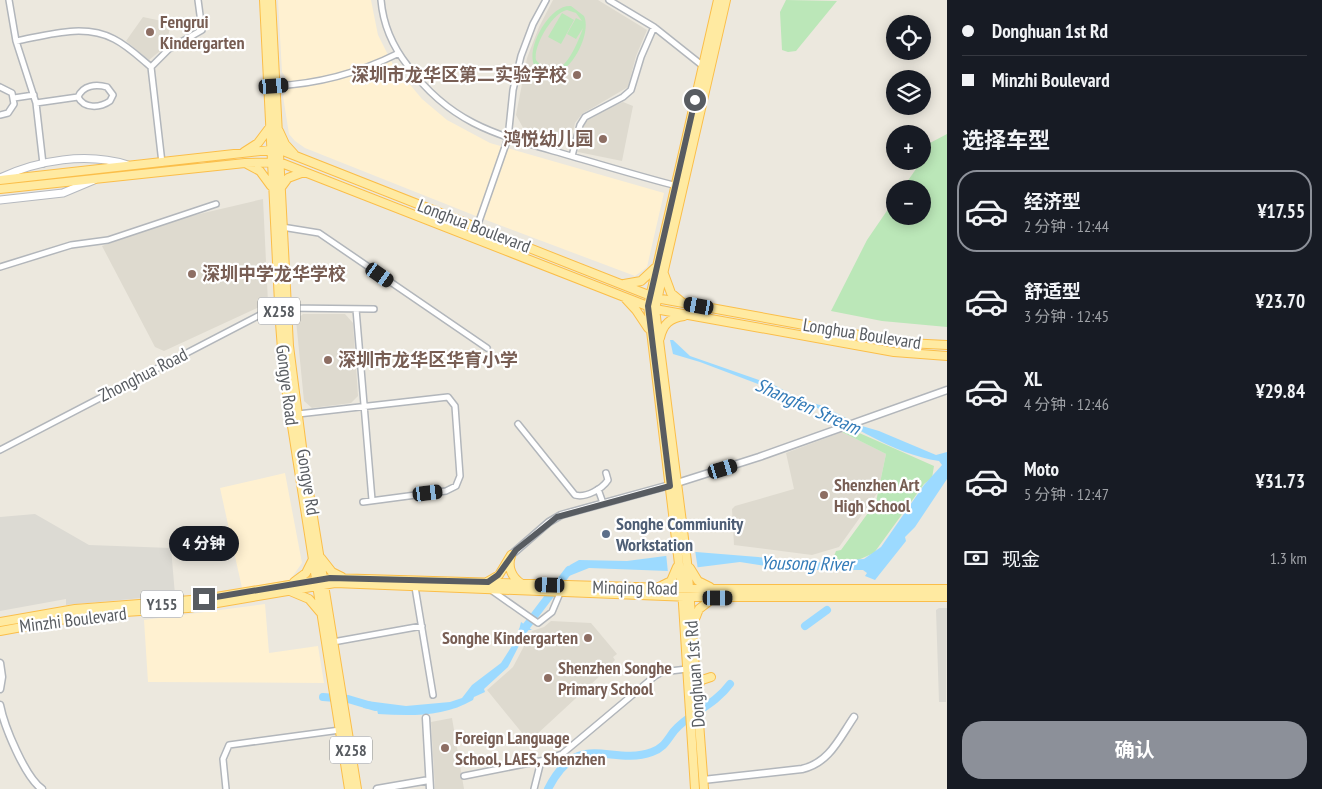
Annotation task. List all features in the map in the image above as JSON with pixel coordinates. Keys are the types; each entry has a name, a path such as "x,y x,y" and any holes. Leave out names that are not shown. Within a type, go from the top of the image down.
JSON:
{"main road":[{"name":"X258","path":"264,0 270,127 275,162"},
{"name":"X258","path":"271,0 276,118 274,150"},
{"name":"Donghuan 1st Rd","path":"679,187 718,0"},
{"name":"Donghuan 1st Rd","path":"674,484 650,332 653,297 726,0"},
{"path":"276,118 280,135 285,144 298,157"},
{"path":"238,154 254,146 270,127"},
{"name":"Longhua Boulevard","path":"0,179 274,150 298,157 653,297 879,339 947,345"},
{"path":"0,179 25,166 93,158 131,166"},
{"name":"Longhua Boulevard","path":"0,189 275,162 652,307 690,316 894,352 947,356"},
{"name":"Gongye Rd","path":"275,162 276,191 281,227 282,306 316,556"},
{"path":"245,164 264,174 276,191 288,178 305,172"},
{"path":"0,200 63,193 98,179"},
{"name":"Gongye Road","path":"276,191 284,375 316,556 323,618"},
{"path":"620,284 640,281 660,268 668,288 684,304"},
{"path":"622,296 636,310 650,332"},
{"name":"Donghuan 1st Rd","path":"652,307 660,333 681,550 679,562 684,572 692,631 696,688 691,734 695,789"},
{"path":"660,333 671,320 690,316"},
{"name":"Donghuan 1st Rd","path":"681,550 687,562 684,572"},
{"path":"485,583 496,578 512,555"},
{"path":"512,555 509,563 511,571 516,580 522,584"},
{"path":"323,618 309,599 288,588 306,573 316,556 332,572 344,578"},
{"path":"655,588 669,582 684,572 717,593 699,609 692,631"},
{"name":"Minqing Road","path":"320,582 344,578 655,588 686,593"},
{"name":"X258","path":"320,582 333,642 337,688"},
{"name":"Minqing Road","path":"320,582 560,593 717,593 947,589"},
{"name":"Minzhi Boulevard","path":"0,631 74,616 188,608 320,582"},
{"name":"Minzhi Boulevard","path":"0,622 57,611 182,602 288,588"},
{"name":"Donghuan 1st Rd","path":"686,593 687,670 699,730 704,789"},
{"name":"Minqing Road","path":"717,593 947,597"},
{"name":"X258","path":"323,618 357,789"},
{"path":"696,688 702,680 711,677"},
{"name":"X258","path":"341,712 340,730 349,789"}],"street":[{"path":"9,0 16,41 36,103 43,164"},
{"path":"151,67 169,49 202,30 198,0"},
{"path":"381,0 388,32 399,53 419,81 440,103 472,124 508,138 679,187"},
{"path":"473,237 508,138 511,102 528,34 546,0"},
{"path":"609,0 654,28 703,66"},
{"path":"572,156 578,129 585,118 632,90 641,57 654,28"},
{"path":"16,41 71,31 96,32 120,42 151,67 162,163"},
{"path":"274,86 307,83 338,77 369,67 399,53"},
{"path":"36,103 78,97 83,90 96,86 110,89 113,95 110,102 97,106 84,103 78,97"},
{"path":"0,87 8,89 14,98 12,109 8,113 0,115"},
{"path":"14,98 34,95"},
{"path":"0,268 71,245 108,240 216,204"},
{"path":"281,227 319,233 487,348"},
{"path":"282,306 374,309"},
{"name":"Zhonghua Road","path":"0,450 282,306"},
{"path":"356,309 372,500"},
{"path":"512,555 557,517 674,484 759,457 858,420 947,390"},
{"path":"298,414 448,396 455,406 460,476 456,486 446,491 363,502"},
{"path":"518,424 576,495 581,496 598,489 607,482 606,473"},
{"path":"598,489 602,503"},
{"path":"415,587 433,695"},
{"path":"490,590 536,622 541,622 549,616 560,593"},
{"path":"333,642 422,626"},
{"path":"0,663 2,677 0,689"},
{"path":"464,776 541,761 562,754 655,676 662,672 687,670"},
{"path":"0,705 3,726 32,779 42,789"},
{"path":"703,780 802,769 816,765 827,756 854,717"},
{"path":"426,718 430,789"},
{"path":"226,789 223,759 229,744 340,730"},
{"path":"534,789 541,761"},
{"path":"377,789 429,780"}],"shaded area":[{"path":"278,0 371,0 378,35 392,63 422,99 447,120 490,143 664,193 647,267 635,276 486,220 305,148 295,141 289,134 283,96 287,90 286,78 282,72"},
{"name":"深圳市龙华区第二实验学校","path":"553,0 598,0 647,30 636,56 628,87 582,114 575,123 570,145 526,133 516,115 527,58 539,27"},
{"name":"Fengrui Kindergarten","path":"143,17 171,23 166,46 149,60 126,41"},
{"name":"鸿悦幼儿园","path":"623,102 633,106 622,161 578,152 582,125 592,115"},
{"name":"深圳中学龙华学校","path":"263,199 268,303 164,351 155,347 102,246 178,219"},
{"name":"深圳市龙华区华育小学","path":"303,314 345,314 353,323 358,396 351,403 312,408 304,401 296,320"},
{"name":"Shenzhen Art High School","path":"842,432 886,454 878,492 839,547 812,555 734,545 732,509 735,506 794,489 786,453"},
{"path":"285,473 302,563 290,580 242,588 220,488"},
{"path":"35,514 89,545 171,548 175,595 66,605 66,599 0,611 0,517"},
{"path":"265,604 269,653 318,646 324,683 148,682 144,620"},
{"path":"947,608 946,702 939,702 936,610"},
{"name":"Shenzhen Songhe Primary School","path":"551,621 591,623 617,654 613,657 615,660 602,674 535,736 527,739 487,690 513,667 532,631 544,627"},
{"name":"Foreign Language School, LAES, Shenzhen","path":"452,718 464,789 435,789 431,722"}],"green space":[{"path":"786,0 837,1 796,51 788,52 782,50 780,12"},
{"path":"571,6 584,16 586,25 584,37 572,61 563,70 554,74 544,73 534,65 532,57 533,48 548,19 563,7","holes":["567,10 576,13 582,21 576,18 567,34 576,39 583,28 573,52 558,69 552,71 545,70 536,60 538,47 545,30 562,12"]},
{"path":"562,13 574,20 561,44 548,37"},
{"path":"947,134 947,327 882,321 831,311 867,240 886,212 886,225 931,225 931,180 908,180 915,170 931,170 931,142"},
{"path":"848,428 934,466 932,478 924,484 874,553 858,560 832,561 836,551 841,550 876,502 886,454 842,432"}],"water":[{"path":"670,340 673,340 690,356 776,386 803,401 820,405 862,426 879,431 936,455 947,452 947,479 915,527 905,537 906,541 875,580 865,576 867,573 863,570 790,570 740,562 668,571 589,568 569,576 561,576 570,565 579,560 627,561 696,552 809,563 864,559 881,547 924,485 942,465 939,461 905,452 873,438 811,405 782,393 700,362 673,354"},
{"path":"521,622 532,630 527,630 508,667 484,689 485,692 462,706 427,714 403,715 378,714 377,710 363,708 367,701 406,706 450,702 462,698 472,685 501,663 517,638"}],"pier":[{"path":"695,550 698,570 668,573 666,553"}],"waterway":[{"name":"Yousong River","path":"522,632 569,570"},
{"path":"805,626 827,610"},
{"path":"548,789 560,771 571,760 583,754 637,755 660,748 680,725 717,698 730,684"},
{"name":"Yousong River","path":"323,697 348,699 375,707"}],"place":[{"name":"Fengrui Kindergarten","path":"150,32"},
{"name":"深圳市龙华区第二实验学校","path":"577,75"},
{"name":"鸿悦幼儿园","path":"603,139"},
{"name":"深圳中学龙华学校","path":"192,274"},
{"name":"深圳市龙华区华育小学","path":"328,360"},
{"name":"Shenzhen Art High School","path":"824,495"},
{"name":"Songhe Commiunity Workstation","path":"606,534"},
{"name":"Songhe Kindergarten","path":"588,638"},
{"name":"Shenzhen Songhe Primary School","path":"548,678"},
{"name":"Foreign Language School, LAES, Shenzhen","path":"445,748"}],"route":[{"path":"204,599 330,578 485,583 496,578 504,564 516,550 557,517 656,488 670,486 648,306 695,100"}],"water label":[{"name":"Shangfen Stream","path":"808,406"}]}
